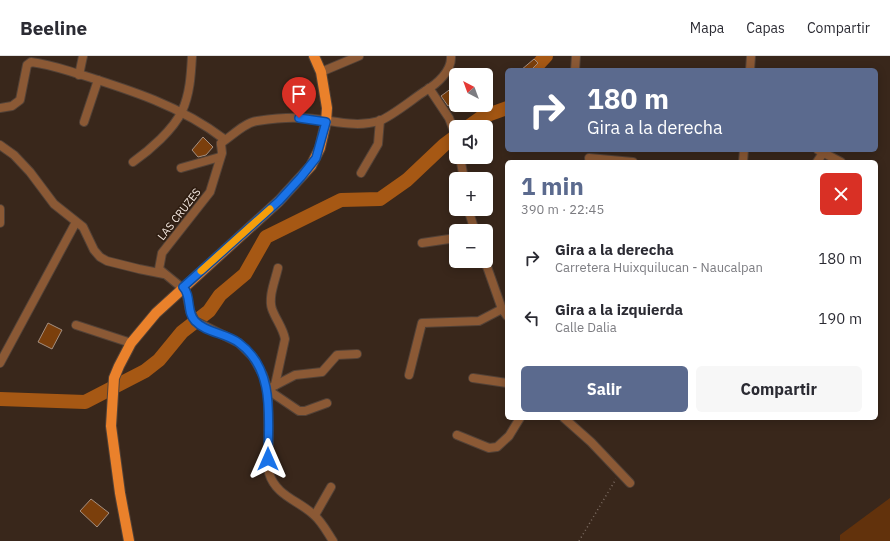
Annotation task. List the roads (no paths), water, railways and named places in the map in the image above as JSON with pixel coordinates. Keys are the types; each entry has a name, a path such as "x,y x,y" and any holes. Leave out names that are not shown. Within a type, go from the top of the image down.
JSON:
{"main road":[{"path":"129,541 120,493 111,426 114,378 131,343 152,317 183,287 279,201 316,158 326,122 327,108 318,62"}],"street":[{"path":"79,75 83,56"},
{"path":"133,162 153,147 182,112 188,94 192,56"},
{"path":"318,62 359,56"},
{"path":"221,144 247,124 256,121 299,118 353,124 380,120 429,88 449,69 452,56"},
{"path":"575,68 576,56"},
{"path":"750,68 751,56"},
{"path":"0,108 12,106 20,100 25,69 31,62 48,64 98,80 182,112 206,126 224,139 221,144"},
{"path":"84,122 98,80"},
{"path":"429,88 450,120"},
{"path":"361,173 378,144 380,120"},
{"name":"LAS CRUZES","path":"164,274 159,269 162,253 210,192 222,149 221,144"},
{"path":"0,145 14,155 30,172 54,204 83,227 94,250 100,257 107,261 164,274 183,287 187,292 190,311 196,321 203,326 229,337 246,349 253,356 272,388 299,411 305,411 327,403"},
{"path":"820,152 837,160"},
{"path":"181,168 220,157"},
{"path":"589,157 615,160"},
{"path":"0,209 0,223"},
{"path":"0,363 76,222"},
{"path":"422,243 449,239"},
{"path":"278,268 271,300 273,310 283,332 284,339 272,388 268,473 271,480 281,493 315,515 333,541"},
{"path":"487,268 502,309 505,313"},
{"path":"409,375 422,323 479,321 502,309"},
{"path":"76,325 131,343"},
{"path":"272,388 295,375 322,372 338,355 357,354"},
{"path":"473,378 505,384"},
{"path":"457,435 490,448 497,447 509,436 519,420"},
{"path":"566,420 591,442 630,483"},
{"path":"315,515 331,487"}],"waterway":[{"path":"535,68 546,56"},
{"path":"478,120 505,109"},
{"path":"0,399 85,402 145,371 159,360 182,332 209,311 220,295 245,274 266,237 341,200 380,199 407,180 449,141"}]}
